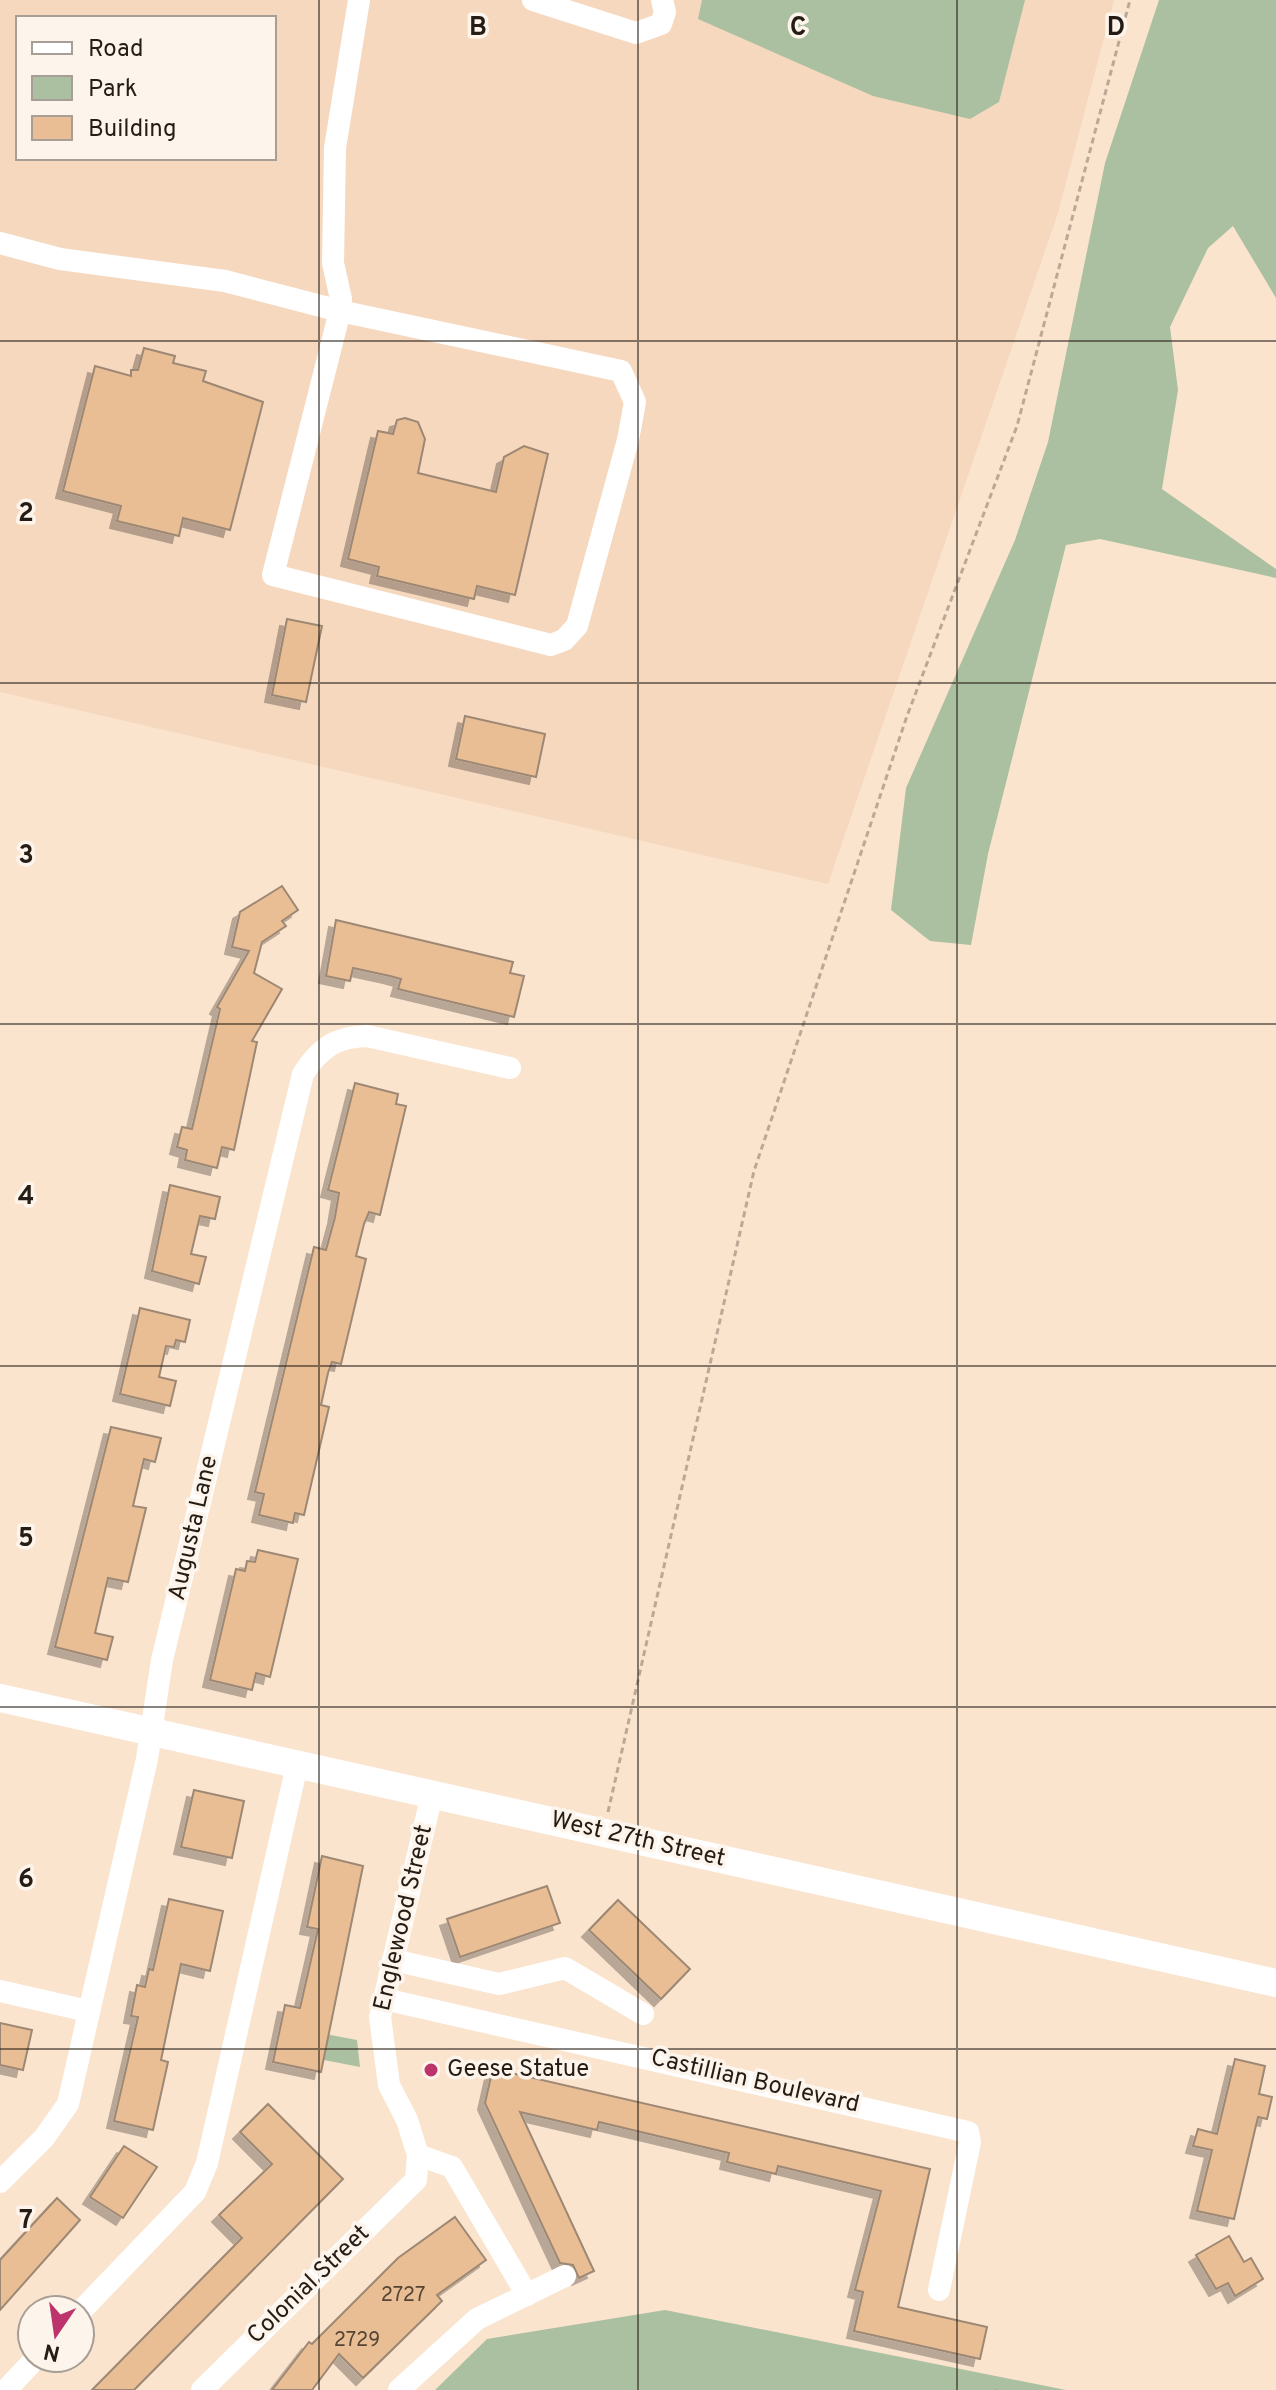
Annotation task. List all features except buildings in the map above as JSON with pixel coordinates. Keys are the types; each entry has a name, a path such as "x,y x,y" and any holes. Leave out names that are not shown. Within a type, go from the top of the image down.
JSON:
{"main road":[{"name":"West 27th Street","path":"0,1698 604,1830 1276,1983"}],"street":[{"path":"0,243 60,259 225,281 340,311 601,364 621,371 628,379 635,402 628,440 577,626 564,640 551,645 273,575 340,311 341,299 333,263 335,148 359,0"},
{"path":"533,0 636,33 661,24 665,12 662,0"},
{"name":"Augusta Lane","path":"0,2182 44,2138 68,2104 147,1759 163,1657 303,1074 316,1054 329,1043 347,1036 367,1036 510,1068"},
{"path":"96,2295 195,2192 207,2163 297,1765"},
{"name":"Englewood Street","path":"416,2180 418,2155 407,2120 389,2085 380,2017 432,1794"},
{"name":"Castillian Boulevard","path":"393,1960 499,1984 565,1968 643,2014"},
{"path":"0,1991 88,2011"},
{"name":"Castillian Boulevard","path":"384,1999 968,2132 970,2142 939,2290"},
{"path":"418,2155 452,2167 527,2295"},
{"name":"Colonial Street","path":"202,2390 416,2180"},
{"path":"399,2390 477,2319 565,2276"},
{"path":"6,2390 21,2374"}],"path":[{"path":"604,1830 754,1171 907,716 1017,426 1130,0"}],"shaded area":[{"path":"0,0 1114,0 1058,213 828,884 0,692"}],"green space":[{"path":"702,0 1025,0 999,102 970,119 873,96 698,19"},
{"path":"1159,0 1276,0 1276,298 1233,226 1208,248 1170,327 1178,390 1162,489 1276,569 1276,578 1100,539 1066,545 988,854 971,945 930,941 891,910 906,788 1015,540 1048,442 1105,163"},
{"path":"320,2033 357,2040 360,2067 324,2060"},
{"path":"665,2310 1066,2390 435,2390 487,2339"}],"place":[{"name":"Geese Statue","path":"431,2070"}]}
